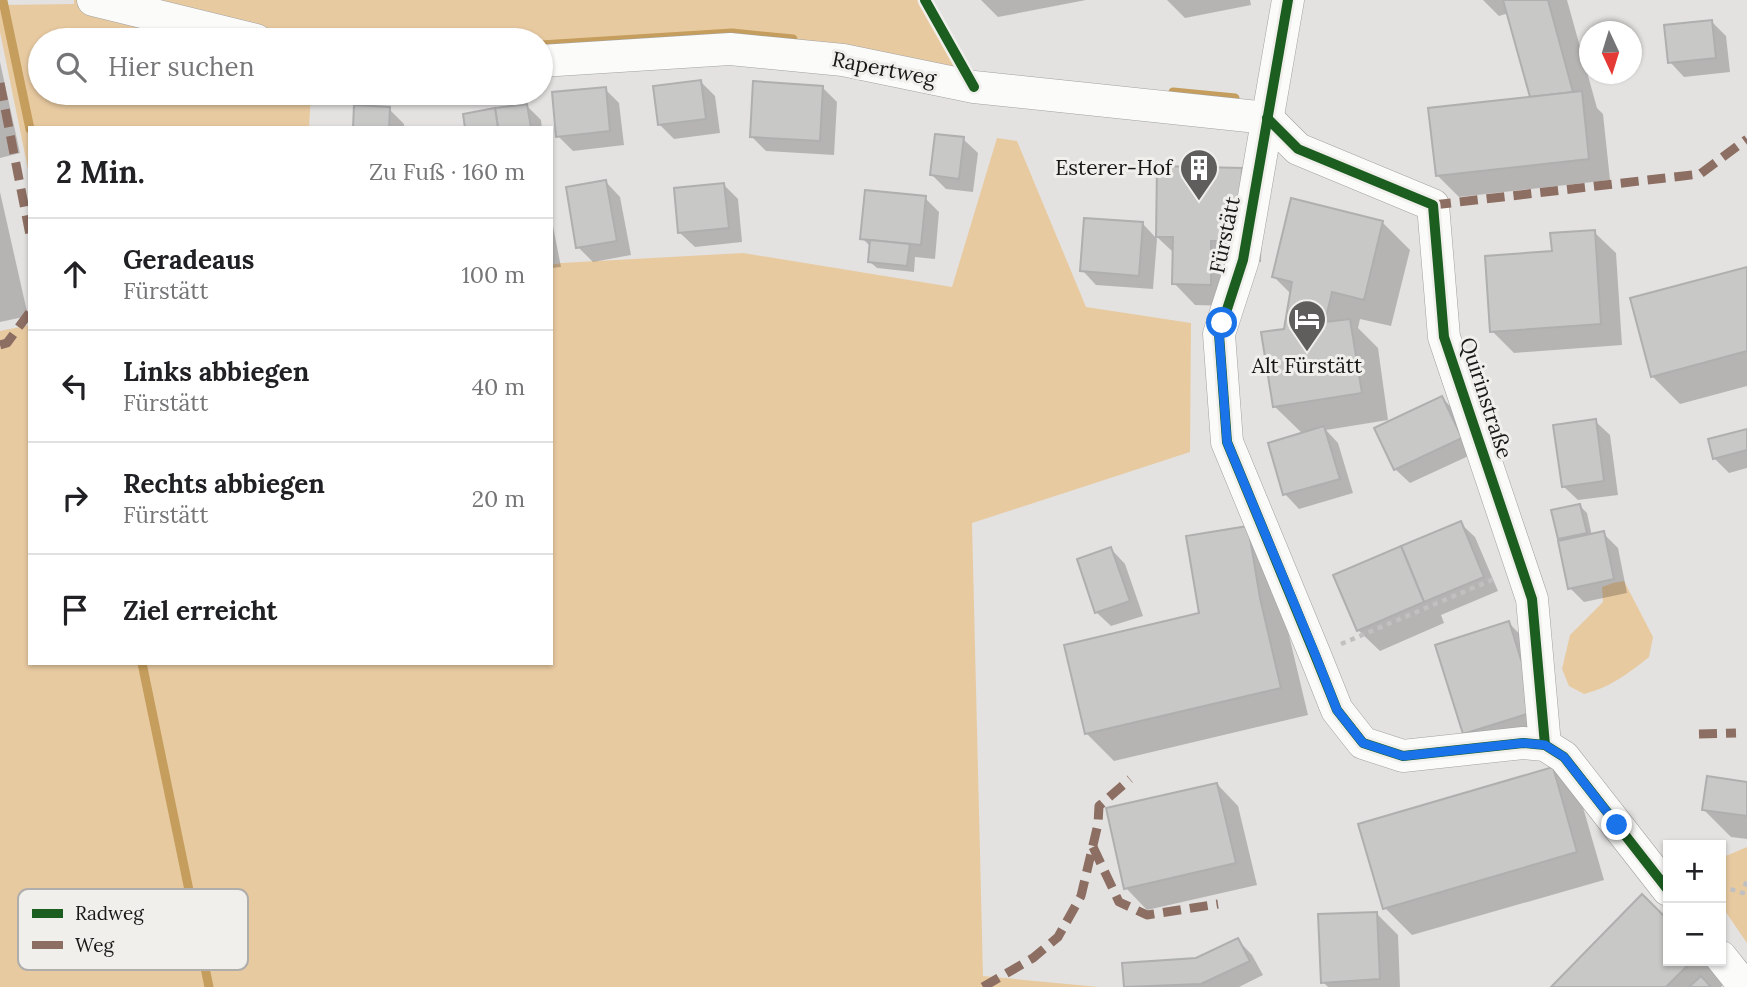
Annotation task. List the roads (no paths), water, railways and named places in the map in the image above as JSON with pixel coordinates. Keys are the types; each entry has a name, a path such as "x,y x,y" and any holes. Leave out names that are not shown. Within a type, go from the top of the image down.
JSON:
{"street":[{"path":"93,0 207,28"},
{"name":"Fürstätt","path":"1287,0 1243,261 1219,334 1227,442 1337,710 1363,743 1403,756 1523,743 1545,745"},
{"name":"Rapertweg","path":"553,60 730,50 843,60 974,87 1267,118"},
{"name":"Quirinstraße","path":"1267,118 1298,149 1433,205 1444,337 1532,599 1545,745"},
{"path":"1545,745 1564,757 1663,884"},
{"path":"1726,963 1745,987"}],"waterway":[{"path":"3,1 29,126"},
{"path":"553,44 732,33 793,39"},
{"path":"1173,92 1235,98"},
{"path":"142,665 189,889"},
{"path":"205,970 209,987"}],"place":[{"name":"Esterer-Hof","path":"1199,202"},
{"name":"Alt Fürstätt","path":"1307,353"}]}
